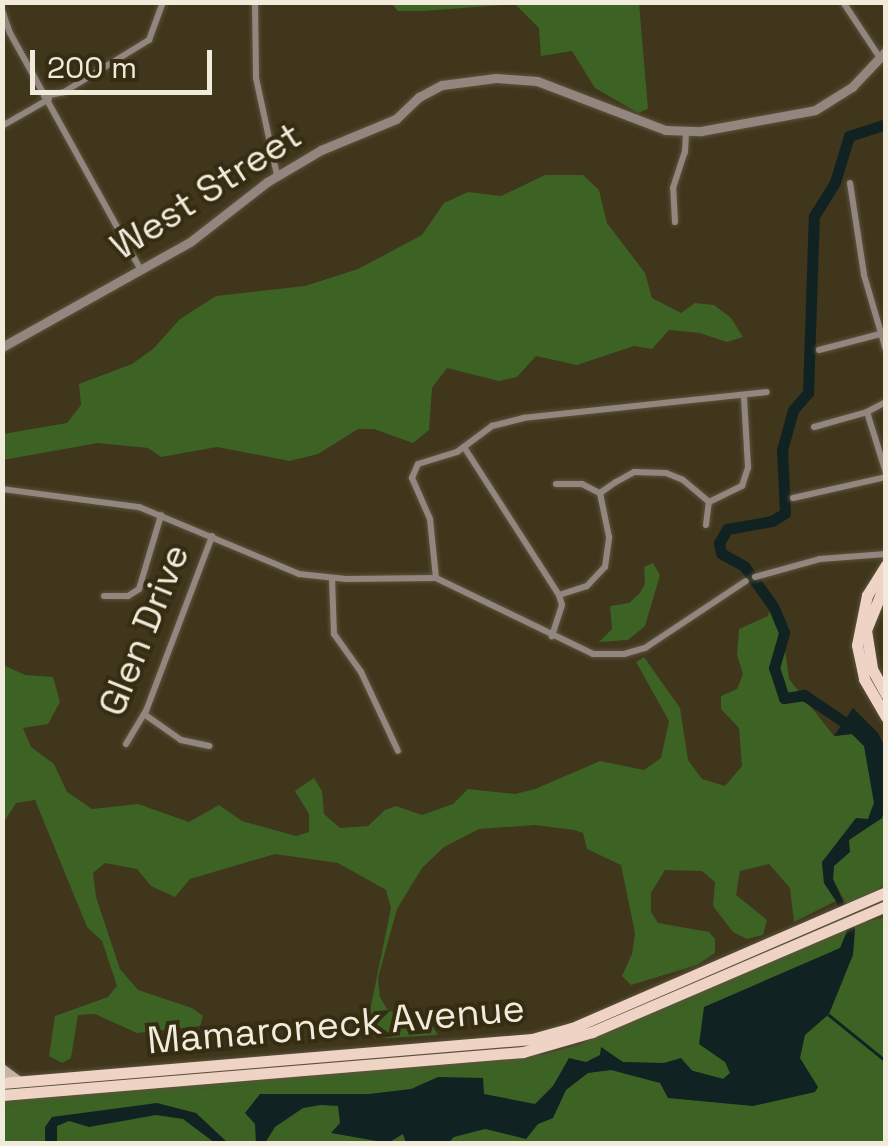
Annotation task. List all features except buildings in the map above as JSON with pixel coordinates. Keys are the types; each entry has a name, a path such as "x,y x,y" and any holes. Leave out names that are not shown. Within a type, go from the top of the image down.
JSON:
{"main road":[{"path":"886,566 867,595 858,645 864,679 886,717"},
{"path":"886,581 866,630 872,669 886,694"},
{"name":"Mamaroneck Avenue","path":"2,1095 501,1044 552,1034 600,1022 885,898"},
{"path":"2,1069 20,1082"},
{"name":"Mamaroneck Avenue","path":"2,1083 198,1074"}],"street":[{"path":"2,126 149,40 163,2"},
{"path":"255,2 256,78 278,176"},
{"path":"844,2 883,54"},
{"path":"2,10 45,98 141,270"},
{"name":"West Street","path":"2,346 221,221 278,176 321,150 396,119 430,90 464,81 537,81 665,130 686,132 760,124 815,110 840,97 883,54"},
{"path":"676,222 672,188 685,152 686,132"},
{"path":"850,183 864,275 886,350"},
{"path":"820,350 880,334"},
{"path":"436,578 430,519 412,478 418,464 464,446 492,426 544,414 767,392"},
{"path":"709,502 736,491 746,478 744,397"},
{"path":"814,427 867,412 886,402"},
{"path":"793,498 886,475 867,412"},
{"path":"464,446 559,595 562,604 552,636"},
{"path":"600,493 634,472 666,474 684,480 709,502"},
{"path":"556,484 582,484 600,493"},
{"path":"2,489 138,507 299,574 332,578 436,578 593,654 624,654 647,646 746,580"},
{"path":"559,595 587,586 604,567 609,537 600,493"},
{"path":"706,525 709,502"},
{"path":"104,596 128,596 139,590 161,514"},
{"name":"Glen Drive","path":"126,744 144,714 212,536"},
{"path":"755,577 820,559 886,554"},
{"path":"332,578 334,634 360,672 398,751"},
{"path":"144,714 181,740 210,746"}],"green space":[{"path":"391,3 639,3 648,109 638,113 595,88 572,51 541,56 539,28 515,4 398,11"},
{"path":"545,175 583,175 599,190 607,223 645,273 652,298 681,313 695,303 714,305 731,318 743,337 727,342 700,333 669,330 652,349 634,346 577,365 536,356 517,377 499,381 447,368 432,388 429,430 413,443 374,429 358,429 318,454 290,461 217,447 161,457 148,448 98,443 3,460 3,434 67,423 81,405 79,384 132,364 153,349 180,319 216,296 305,286 358,269 422,235 444,203 468,192 501,196"},
{"path":"653,563 660,575 645,626 628,640 599,642 612,629 610,606 629,603 639,594 645,584 644,567"},
{"path":"773,599 779,604 789,679 834,736 852,734 864,746 873,774 874,803 868,819 822,862 824,883 836,901 794,922 790,888 769,864 740,871 736,895 767,920 763,935 747,939 733,932 713,906 715,882 702,871 665,870 651,893 651,912 658,923 709,932 715,939 715,953 697,965 631,985 622,976 632,954 635,933 621,865 587,849 583,833 574,830 535,825 479,829 444,847 422,868 397,909 378,978 380,997 387,1009 415,1024 431,1024 438,1035 388,1038 373,1036 367,1025 391,908 386,890 338,863 275,854 190,879 175,897 151,886 137,869 105,863 93,873 96,897 120,969 138,990 192,1008 203,1016 200,1026 137,1033 95,1014 78,1015 71,1058 62,1063 49,1056 55,1016 108,997 117,986 102,941 87,927 35,800 16,803 4,822 3,843 3,665 25,675 53,677 60,702 48,724 23,728 31,747 54,764 67,792 92,809 138,804 189,822 219,805 242,821 296,836 309,832 309,814 295,791 314,778 322,791 324,814 340,828 368,826 385,810 396,806 422,815 453,804 468,789 515,794 535,789 600,761 644,770 661,758 669,721 636,662 644,657 680,708 688,760 702,779 725,786 742,766 739,728 721,709 721,696 737,689 743,674 737,655 739,629 768,616"},
{"path":"885,805 885,883 870,897 846,904 833,879 834,866 848,840 882,818"},
{"path":"885,917 885,1143 3,1144 3,1100 546,1054 578,1045 854,925"}],"shaded area":[{"path":"853,708 878,733 886,749 885,805 882,818 849,840 850,852 834,866 833,879 855,929 853,955 829,1014 805,1035 800,1058 818,1087 815,1092 753,1106 668,1098 660,1083 611,1070 588,1073 566,1090 553,1118 538,1124 526,1139 485,1129 454,1137 447,1144 406,1143 403,1134 388,1143 331,1133 340,1123 338,1106 321,1105 303,1108 275,1127 265,1143 256,1143 255,1124 245,1113 260,1094 369,1094 411,1089 438,1077 483,1078 484,1094 535,1104 553,1086 569,1058 586,1062 600,1055 601,1047 623,1062 664,1063 681,1058 701,1081 718,1083 730,1073 725,1062 699,1044 704,1007 840,948 847,931 836,901 824,883 822,862 856,818 868,819 874,803 864,746 852,734 834,736"},
{"path":"157,1103 196,1113 228,1143 215,1143 183,1119 156,1115 89,1127 69,1121 57,1126 57,1143 45,1143 45,1127 52,1117"}],"waterway":[{"path":"856,730 804,695 784,698 774,668 784,632 773,606 744,566 721,553 719,543 727,529 772,521 785,513 782,450 793,410 808,393 814,216 835,182 849,136 886,124"},
{"path":"829,1015 886,1061"},
{"path":"685,1074 730,1086"}]}
